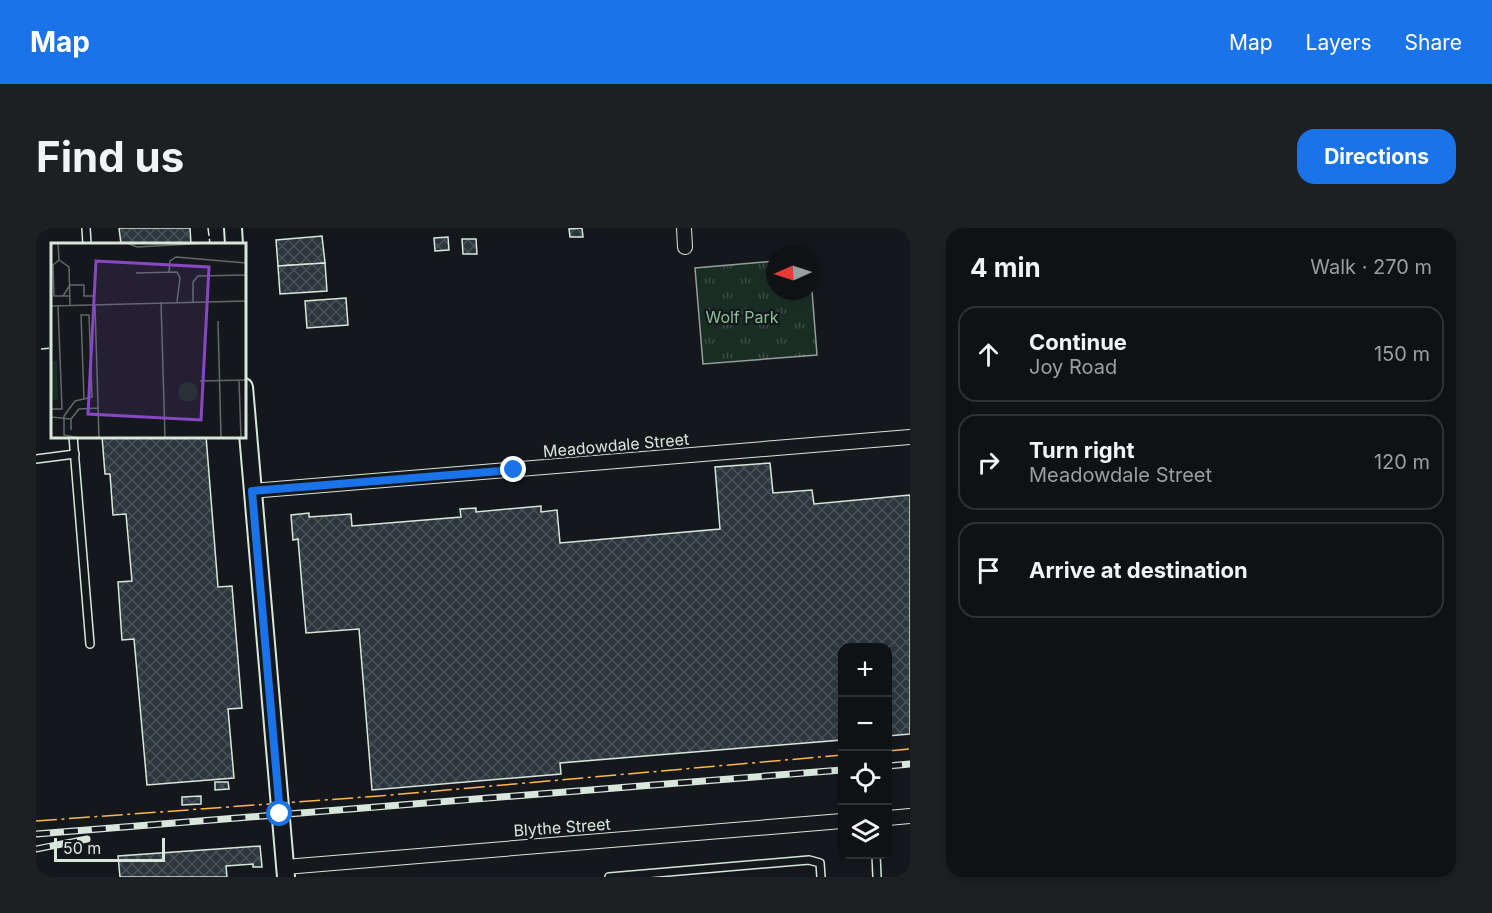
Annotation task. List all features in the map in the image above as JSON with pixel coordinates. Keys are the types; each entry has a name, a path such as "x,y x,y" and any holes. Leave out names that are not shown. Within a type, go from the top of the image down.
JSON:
{"street":[{"path":"233,228 234,243"},
{"path":"684,228 685,247"},
{"path":"246,410 285,872"},
{"name":"Meadowdale Street","path":"252,491 910,437"},
{"path":"892,818 910,816"},
{"name":"Blythe Street","path":"285,872 838,821"}],"lane":[{"path":"86,228 87,243"},
{"path":"73,438 90,644"},
{"path":"36,459 75,454"},
{"path":"876,859 877,877"},
{"path":"609,877 809,860 820,863 821,877"}],"green space":[{"name":"Wolf Park","path":"766,262 766,300 813,300 817,355 703,364 695,268"}],"building":[{"path":"119,228 190,228 191,243 121,243"},
{"path":"582,228 583,237 570,237 569,229"},
{"path":"322,236 325,263 278,266 276,240"},
{"path":"448,237 449,250 435,251 434,238"},
{"path":"462,239 476,239 477,254 463,254"},
{"path":"325,263 327,291 280,294 278,266"},
{"path":"346,298 348,325 307,328 305,301"},
{"path":"102,438 206,438 218,587 232,586 242,708 228,709 234,778 147,785 134,639 122,640 118,582 132,581 126,514 113,515 110,474 105,474"},
{"path":"770,463 773,493 812,490 814,504 910,495 910,734 892,736 892,643 838,643 838,740 560,763 561,774 372,790 359,629 306,633 298,539 293,540 291,515 309,513 309,517 351,514 352,526 461,517 460,509 476,508 476,512 541,506 541,512 557,510 560,543 720,529 715,467"},
{"path":"215,782 228,782 229,789 215,790"},
{"path":"201,796 201,804 182,805 182,797"},
{"path":"260,846 262,867 253,867 253,864 226,866 227,877 120,877 118,856"}],"railway":[{"path":"892,766 910,764"},
{"path":"36,834 838,770"},
{"path":"36,849 87,839"}],"fence":[{"path":"208,228 210,243"},
{"path":"41,349 51,348"}],"power":[{"path":"892,751 910,749"},
{"path":"36,821 379,796 838,755"}],"route":[{"path":"280,814 252,491 514,470"}]}
